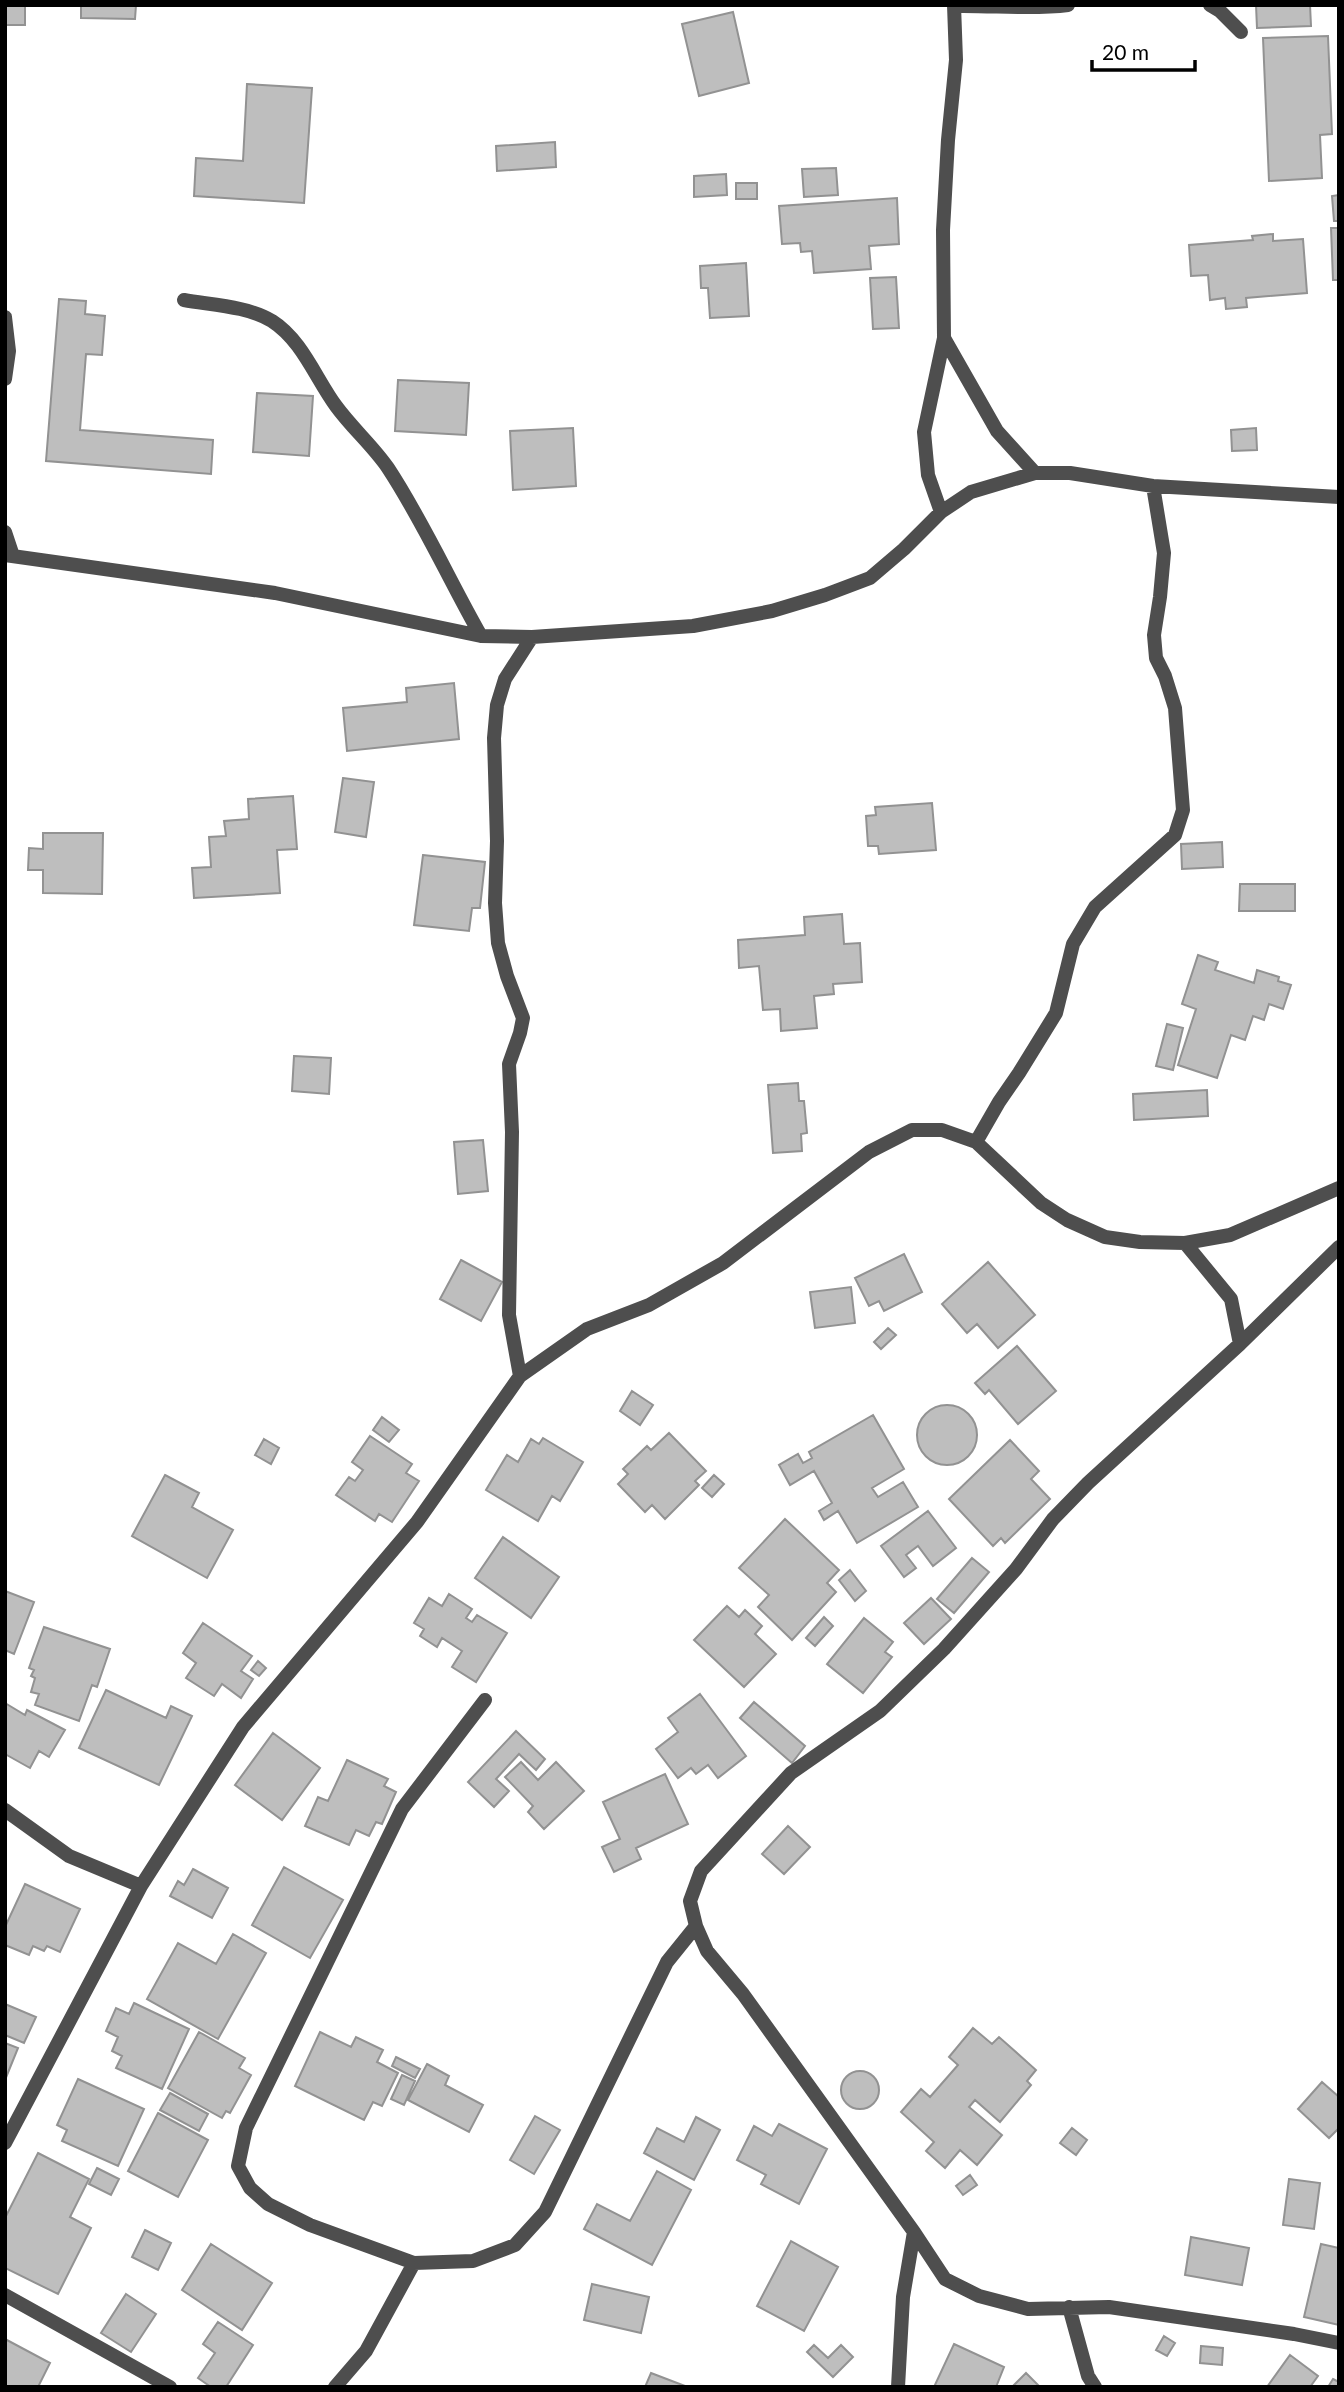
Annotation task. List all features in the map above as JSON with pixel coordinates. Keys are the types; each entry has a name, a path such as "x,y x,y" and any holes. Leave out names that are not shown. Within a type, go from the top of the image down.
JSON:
{"street":[{"path":"941,512 928,475 924,432 944,338 943,230 956,60 954,6 996,5 1043,9 1068,5"},
{"path":"1210,5 1241,32"},
{"path":"184,300 239,309 272,321 287,335 310,363 336,406 386,465 419,519 481,636"},
{"path":"5,317 9,351 5,379"},
{"path":"944,338 997,431 1035,473"},
{"path":"5,532 9,555 275,593 481,636 532,637 693,626 772,611 870,578 941,512 971,492 1035,473 1070,472 1153,486 1339,498"},
{"path":"976,1142 1056,1013 1073,944 1095,907 1175,835 1183,810 1175,708 1156,658 1154,635 1164,553 1153,486"},
{"path":"520,1376 509,1315 512,1132 509,1064 523,1018 498,943 495,903 497,841 494,738 497,705 505,679 532,637"},
{"path":"5,2143 141,1886 243,1727 417,1522 520,1376 587,1329 649,1305 723,1263 869,1152 912,1130 942,1130 976,1142 1041,1203 1067,1220 1105,1237 1140,1242 1185,1243 1230,1235 1339,1188"},
{"path":"1185,1243 1231,1299 1240,1344"},
{"path":"1339,1247 1240,1344 1088,1483 1053,1519 1016,1569 944,1649 880,1711 790,1773 701,1871 690,1901 696,1926 707,1951 743,1994 945,2279 979,2296 1028,2309 1109,2307 1339,2343"},
{"path":"485,1700 402,1809 246,2128 238,2166 250,2189 268,2204 310,2225 414,2263 473,2261 515,2245 545,2212 667,1962 696,1926"},
{"path":"5,1810 69,1856 141,1886"},
{"path":"898,2387 902,2297 914,2232"},
{"path":"335,2387 366,2351 414,2263"},
{"path":"5,2295 170,2387"},
{"path":"1069,2307 1088,2375 1095,2387"}],"building":[{"path":"5,5 25,5 25,25 5,25"},
{"path":"81,5 136,5 135,19 81,18"},
{"path":"1256,5 1310,5 1311,26 1257,28"},
{"path":"733,12 749,83 699,96 682,24"},
{"path":"1328,36 1332,134 1320,135 1322,178 1269,181 1263,38"},
{"path":"247,84 312,88 304,203 194,196 196,158 243,161"},
{"path":"555,142 556,167 497,171 496,146"},
{"path":"836,168 838,195 804,197 802,169"},
{"path":"726,174 727,195 694,197 694,176"},
{"path":"736,183 757,183 757,199 736,199"},
{"path":"1339,195 1339,221 1334,221 1332,196"},
{"path":"897,198 899,244 869,246 871,269 814,273 812,251 801,252 800,243 782,244 779,206"},
{"path":"1331,228 1339,228 1339,280 1333,280"},
{"path":"1273,234 1273,241 1303,239 1307,293 1246,298 1247,307 1226,309 1225,298 1210,300 1208,275 1191,276 1189,245 1253,240 1252,236"},
{"path":"746,263 749,316 710,318 708,288 701,288 700,266"},
{"path":"896,277 899,328 873,329 870,278"},
{"path":"59,299 86,301 85,314 105,316 102,355 86,354 80,430 213,440 211,474 46,461"},
{"path":"398,380 469,383 466,435 395,431"},
{"path":"257,393 313,396 309,456 253,452"},
{"path":"573,428 576,486 513,490 510,431"},
{"path":"1256,428 1257,450 1232,451 1231,430"},
{"path":"454,683 459,739 347,751 343,708 407,702 406,688"},
{"path":"343,778 374,782 366,837 335,832"},
{"path":"293,796 297,849 277,850 280,893 194,898 192,868 211,867 209,837 226,836 224,821 249,819 248,799"},
{"path":"932,803 936,850 879,854 878,846 868,846 866,816 876,815 875,807"},
{"path":"43,833 103,833 102,894 43,893 43,870 28,870 29,848 43,849"},
{"path":"1222,842 1223,867 1182,869 1181,844"},
{"path":"423,855 485,862 480,908 472,908 469,931 414,925"},
{"path":"1240,884 1295,884 1295,911 1239,911"},
{"path":"842,914 844,944 860,943 862,982 833,984 834,994 814,996 817,1028 781,1031 780,1009 763,1010 759,966 739,968 738,940 805,935 804,917"},
{"path":"1198,955 1218,962 1215,970 1254,983 1257,970 1279,977 1278,981 1291,985 1283,1009 1269,1004 1264,1020 1253,1016 1245,1040 1231,1035 1217,1078 1178,1065 1196,1009 1182,1004"},
{"path":"1167,1024 1183,1028 1173,1070 1156,1066"},
{"path":"294,1056 331,1058 329,1094 292,1091"},
{"path":"798,1083 799,1101 804,1101 807,1133 801,1134 802,1151 773,1153 768,1085"},
{"path":"1207,1090 1208,1116 1134,1120 1133,1094"},
{"path":"483,1140 488,1191 458,1194 454,1142"},
{"path":"904,1254 922,1292 884,1311 879,1301 869,1306 855,1278"},
{"path":"461,1260 502,1282 481,1321 440,1299"},
{"path":"988,1262 1035,1315 998,1348 977,1324 967,1333 942,1304"},
{"path":"851,1287 855,1323 815,1328 810,1292"},
{"path":"888,1328 896,1335 881,1349 874,1342"},
{"path":"1017,1346 1056,1391 1018,1424 989,1390 985,1394 975,1383"},
{"path":"632,1391 653,1405 640,1425 620,1411"},
{"path":"947,1405 964,1410 972,1418 977,1435 972,1452 964,1460 947,1465 930,1460 922,1452 917,1435 922,1418 930,1410"},
{"path":"873,1415 904,1469 872,1488 878,1497 903,1482 918,1507 857,1543 838,1511 824,1520 819,1511 832,1503 814,1471 790,1485 779,1465 798,1454 803,1463 812,1458 809,1452"},
{"path":"382,1417 399,1430 389,1442 373,1430"},
{"path":"669,1433 706,1471 695,1481 699,1485 665,1519 652,1505 645,1512 618,1484 628,1474 623,1469 647,1446 651,1450"},
{"path":"370,1436 412,1464 406,1473 419,1481 392,1522 379,1514 375,1521 336,1495 349,1477 355,1481 363,1470 352,1462"},
{"path":"543,1438 583,1462 560,1501 552,1496 538,1521 486,1490 507,1455 518,1462 531,1439 539,1444"},
{"path":"264,1439 279,1448 271,1464 255,1455"},
{"path":"1010,1440 1039,1471 1031,1479 1050,1499 1005,1543 1001,1538 993,1546 949,1499"},
{"path":"165,1475 199,1493 192,1507 233,1530 207,1578 132,1536"},
{"path":"714,1475 724,1484 712,1497 702,1488"},
{"path":"928,1511 956,1548 933,1566 918,1546 906,1555 916,1568 904,1577 881,1546"},
{"path":"785,1519 839,1570 827,1583 836,1592 792,1640 758,1607 769,1595 739,1568"},
{"path":"503,1537 559,1577 531,1618 475,1578"},
{"path":"972,1558 989,1572 954,1613 937,1599"},
{"path":"850,1570 866,1591 855,1601 839,1580"},
{"path":"5,1591 34,1602 14,1654 5,1650"},
{"path":"449,1594 472,1609 466,1618 472,1622 477,1615 507,1633 476,1682 452,1667 462,1651 442,1638 437,1647 420,1636 424,1629 414,1623 429,1598 442,1606"},
{"path":"931,1598 951,1619 924,1644 904,1623"},
{"path":"727,1606 739,1617 745,1610 762,1626 755,1634 776,1654 744,1687 694,1640"},
{"path":"824,1617 833,1626 815,1646 806,1638"},
{"path":"864,1618 893,1642 885,1652 892,1657 863,1693 827,1664"},
{"path":"203,1623 252,1656 241,1671 253,1679 241,1698 222,1684 214,1696 186,1678 196,1663 183,1653"},
{"path":"44,1627 110,1649 97,1687 92,1685 79,1721 35,1705 39,1694 31,1692 35,1678 31,1676 34,1670 29,1668"},
{"path":"258,1661 266,1668 259,1676 251,1670"},
{"path":"106,1690 166,1718 171,1706 192,1716 159,1785 79,1748"},
{"path":"700,1694 746,1756 718,1778 708,1765 696,1774 691,1768 678,1778 656,1749 678,1732 668,1718"},
{"path":"754,1702 805,1746 792,1763 740,1718"},
{"path":"5,1703 25,1715 27,1710 65,1730 49,1757 39,1751 30,1768 5,1754"},
{"path":"516,1731 545,1759 536,1770 519,1754 496,1779 509,1791 494,1807 468,1782"},
{"path":"273,1733 320,1768 282,1820 235,1785"},
{"path":"347,1760 388,1779 384,1786 396,1792 382,1824 376,1822 369,1836 356,1830 349,1845 305,1826 318,1797 328,1801"},
{"path":"521,1762 538,1780 556,1762 584,1791 544,1829 528,1812 533,1806 505,1777"},
{"path":"665,1774 688,1824 636,1848 641,1859 614,1872 602,1847 620,1839 603,1802"},
{"path":"788,1826 810,1847 784,1874 762,1854"},
{"path":"284,1867 343,1900 310,1958 252,1925"},
{"path":"193,1869 228,1888 212,1918 170,1896 178,1881 184,1885"},
{"path":"25,1884 80,1909 60,1952 47,1946 44,1951 33,1946 29,1955 5,1945 5,1927"},
{"path":"233,1934 266,1953 218,2039 147,1999 178,1943 216,1964"},
{"path":"134,2003 189,2029 162,2089 116,2068 122,2056 112,2051 118,2037 106,2031 116,2008 129,2014"},
{"path":"5,2004 36,2017 24,2043 5,2035"},
{"path":"973,2028 992,2044 999,2037 1036,2070 1027,2081 1031,2085 1000,2122 975,2100 969,2107 1002,2135 977,2165 960,2150 945,2168 926,2151 934,2142 901,2112 921,2089 930,2097 958,2065 949,2057"},
{"path":"199,2032 245,2058 239,2068 251,2075 230,2113 226,2111 222,2118 168,2088"},
{"path":"320,2032 351,2047 356,2037 383,2050 377,2062 398,2073 382,2106 373,2102 364,2120 295,2086"},
{"path":"5,2043 18,2048 5,2080"},
{"path":"396,2057 420,2069 415,2078 392,2066"},
{"path":"427,2064 449,2076 445,2085 483,2105 469,2132 408,2100"},
{"path":"860,2071 873,2077 879,2090 873,2103 860,2109 847,2103 841,2090 847,2077"},
{"path":"402,2075 415,2081 404,2105 391,2099"},
{"path":"78,2079 144,2109 118,2166 62,2141 67,2130 57,2125"},
{"path":"1322,2082 1339,2097 1339,2128 1329,2138 1298,2109"},
{"path":"170,2093 208,2114 199,2131 160,2110"},
{"path":"158,2113 208,2140 178,2197 128,2171"},
{"path":"535,2116 560,2130 534,2174 510,2160"},
{"path":"696,2117 720,2130 694,2180 644,2153 657,2128 684,2142"},
{"path":"779,2124 827,2149 799,2204 761,2184 766,2175 737,2160 754,2126 772,2136"},
{"path":"1072,2128 1087,2140 1076,2155 1060,2143"},
{"path":"38,2153 89,2179 70,2217 91,2228 58,2294 5,2268 5,2218"},
{"path":"97,2168 119,2179 111,2195 89,2184"},
{"path":"657,2171 691,2190 652,2265 584,2229 597,2204 630,2221"},
{"path":"970,2175 977,2185 963,2195 956,2186"},
{"path":"1289,2179 1320,2183 1314,2229 1283,2225"},
{"path":"145,2230 171,2243 158,2270 132,2257"},
{"path":"1191,2237 1249,2248 1242,2285 1185,2275"},
{"path":"791,2241 838,2267 804,2331 757,2306"},
{"path":"211,2244 272,2283 242,2330 182,2290"},
{"path":"1321,2244 1339,2248 1339,2325 1304,2317"},
{"path":"592,2284 649,2297 641,2333 584,2320"},
{"path":"126,2294 156,2314 131,2352 101,2333"},
{"path":"218,2322 253,2345 226,2387 211,2387 198,2378 215,2353 203,2344"},
{"path":"1164,2336 1175,2343 1167,2356 1156,2350"},
{"path":"5,2339 50,2363 38,2387 5,2387"},
{"path":"954,2344 1004,2367 996,2387 934,2387"},
{"path":"814,2345 828,2358 841,2345 853,2357 833,2377 807,2352"},
{"path":"1201,2346 1223,2348 1222,2365 1200,2363"},
{"path":"1290,2355 1318,2376 1310,2387 1267,2387"},
{"path":"651,2373 685,2386 685,2387 645,2387"},
{"path":"1026,2373 1040,2387 1013,2387"},
{"path":"1333,2379 1339,2382 1339,2387 1328,2387"}]}
